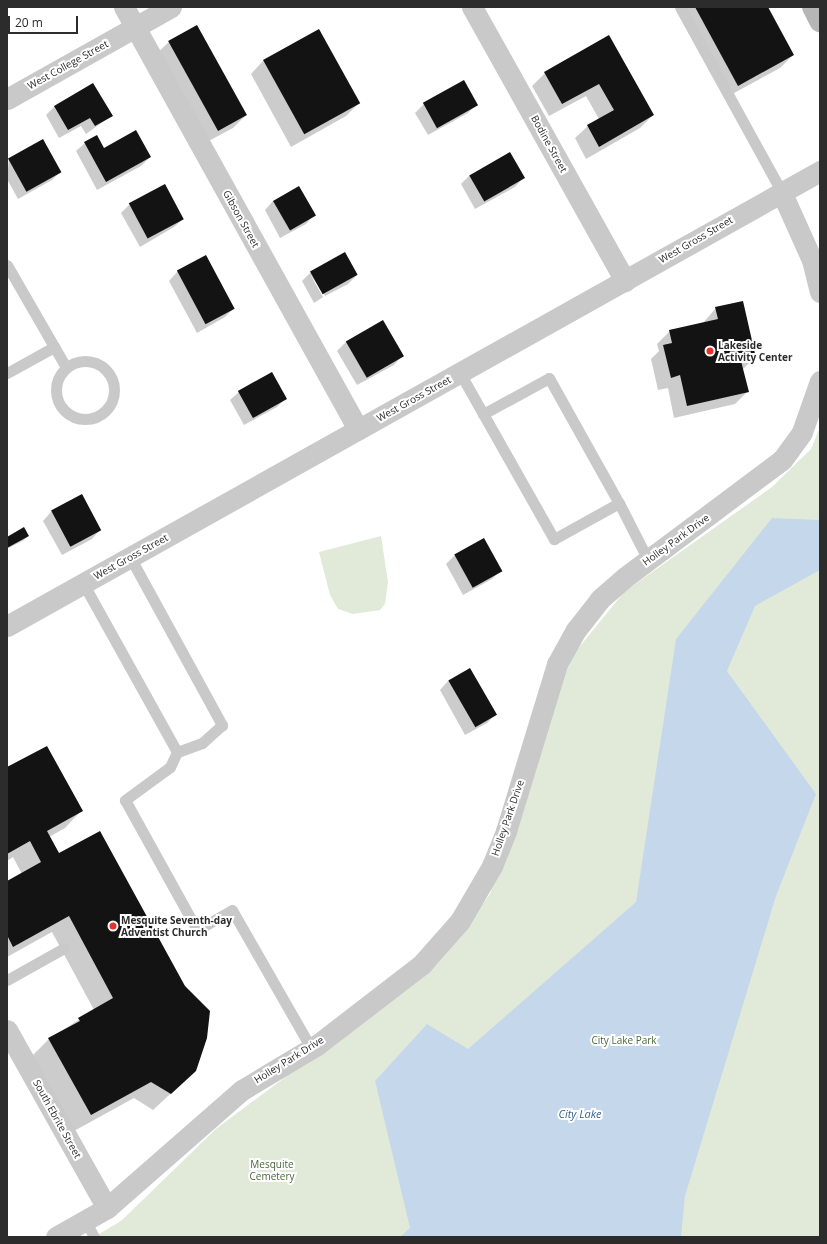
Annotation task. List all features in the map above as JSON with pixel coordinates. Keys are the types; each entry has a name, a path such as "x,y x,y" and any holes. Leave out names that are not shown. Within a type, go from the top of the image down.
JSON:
{"main road":[{"path":"813,7 820,21"}],"street":[{"name":"Gibson Street","path":"124,7 358,430"},
{"name":"West College Street","path":"7,99 171,7"},
{"name":"Bodine Street","path":"472,7 625,281"},
{"name":"West Gross Street","path":"7,626 625,281 781,191 820,171"},
{"path":"781,191 812,260 820,292"},
{"name":"Holley Park Drive","path":"56,1237 90,1229 107,1208 242,1090 311,1048 422,964 460,921 492,866 506,831 557,664 576,630 600,599 648,560 782,460 802,432 820,381"},
{"name":"South Ebrite Street","path":"7,1030 107,1208"}],"lane":[{"path":"680,7 781,191"},
{"path":"7,265 66,367"},
{"path":"7,373 54,346"},
{"path":"79,361 89,361 106,369 112,376 114,395 105,412 86,419 68,414 61,407 56,388 58,379 66,367 79,361"},
{"path":"460,373 554,539 619,503"},
{"path":"484,414 549,378 619,503 648,560"},
{"path":"130,557 222,725 202,743 177,752 170,767 125,800 197,930 232,910 311,1048"},
{"path":"84,583 177,752"},
{"path":"7,980 64,948"}],"green space":[{"name":"City Lake Park","path":"820,427 820,1237 94,1237 121,1221 217,1128 438,963 490,894 551,703 576,651 624,592 772,487 811,449"},
{"path":"381,536 388,582 385,604 380,610 353,614 338,609 330,595 319,552"}],"water":[{"name":"City Lake","path":"772,518 820,520 820,570 755,606 727,671 816,794 776,896 685,1196 681,1237 400,1237 410,1228 375,1081 427,1024 468,1049 636,902 676,639"}],"building":[{"path":"695,7 768,7 794,55 738,86"},
{"path":"197,25 247,115 218,131 168,41"},
{"path":"319,29 360,103 304,134 263,60"},
{"path":"609,35 654,115 599,147 587,125 614,110 599,84 562,104 544,72"},
{"path":"464,80 478,105 437,128 423,103"},
{"path":"93,83 113,116 95,126 90,118 68,130 54,106"},
{"path":"136,130 151,157 106,182 84,142 97,135 104,148"},
{"path":"43,139 61,172 26,192 8,158"},
{"path":"510,152 525,178 484,201 469,176"},
{"path":"165,184 184,219 148,239 129,203"},
{"path":"299,186 316,215 290,230 273,201"},
{"path":"345,252 358,275 323,294 310,271"},
{"path":"206,255 235,309 206,324 177,270"},
{"name":"Lakeside Activity Center","path":"743,301 756,358 741,361 749,392 687,406 680,375 671,378 663,345 672,343 669,330 718,319 715,307"},
{"path":"383,320 404,356 367,378 346,342"},
{"path":"272,372 287,399 253,418 238,391"},
{"path":"82,494 101,530 70,547 51,510"},
{"path":"24,527 29,536 7,548 7,537"},
{"path":"484,538 502,571 473,588 454,554"},
{"path":"470,668 497,715 475,727 448,680"},
{"name":"Mesquite Seventh-day Adventist Church","path":"47,746 83,811 47,831 59,853 100,831 185,986 210,1011 207,1038 196,1071 171,1094 151,1082 91,1115 48,1038 80,1021 78,1018 113,998 69,916 13,947 7,935 7,881 41,862 30,841 7,854 7,767"}],"place":[{"name":"Lakeside Activity Center","path":"710,351"},
{"name":"Mesquite Seventh-day Adventist Church","path":"113,926"}],"park label":[{"name":"Mesquite Cemetery","path":"272,1170"}]}
